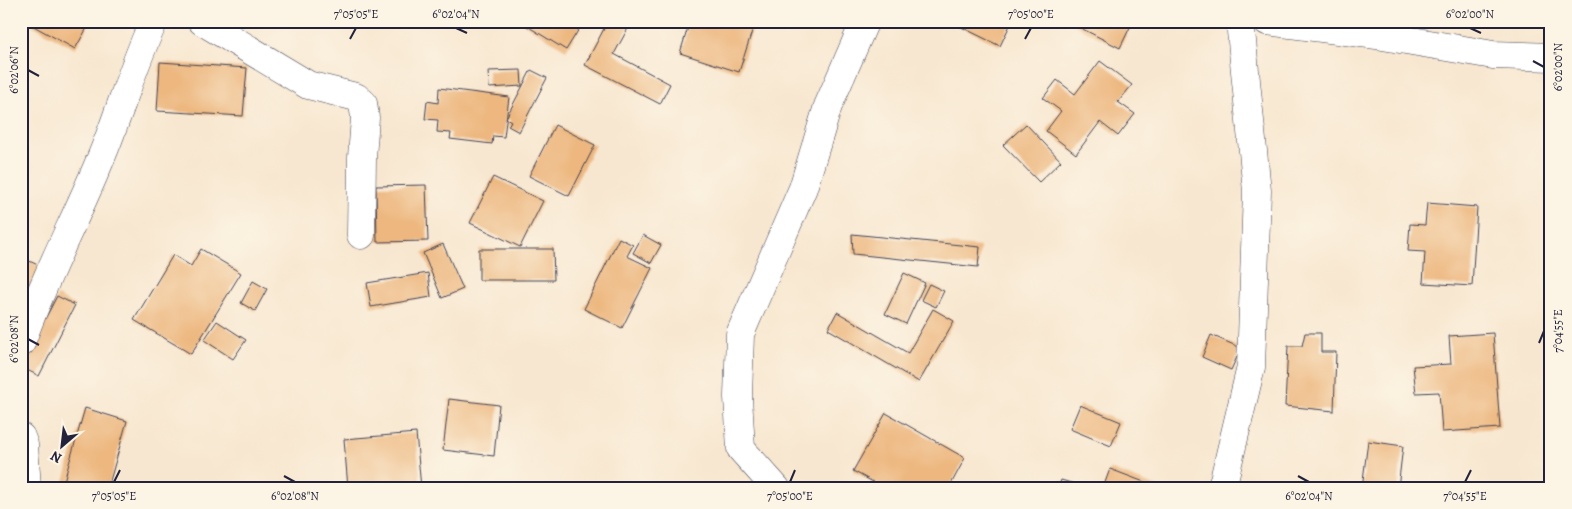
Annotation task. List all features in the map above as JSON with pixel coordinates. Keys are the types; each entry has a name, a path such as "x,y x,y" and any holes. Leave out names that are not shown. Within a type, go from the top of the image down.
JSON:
{"street":[{"path":"21,343 47,277 107,144 145,39 154,21"},
{"path":"202,21 308,85 356,97 363,103 365,118 362,157 361,235"},
{"path":"776,488 741,449 738,397 740,334 803,188 828,106 865,21"},
{"path":"1222,488 1251,367 1257,191 1240,21"},
{"path":"1267,21 1377,35 1493,55 1551,58"},
{"path":"21,437 24,445 27,488"}],"building":[{"path":"32,21 91,21 75,49 30,24"},
{"path":"519,21 584,21 566,50"},
{"path":"608,21 632,21 614,54 670,84 660,104 585,65"},
{"path":"690,21 743,21 754,25 739,72 680,53"},
{"path":"949,21 1012,21 1000,46"},
{"path":"1067,21 1133,21 1120,48"},
{"path":"1100,61 1132,85 1118,102 1135,114 1118,136 1100,122 1076,154 1046,131 1061,111 1043,98 1057,80 1075,94"},
{"path":"160,62 247,68 243,116 157,111"},
{"path":"521,70 522,86 489,88 488,71"},
{"path":"531,70 547,78 519,132 508,126 511,121 506,118"},
{"path":"439,88 509,97 504,137 493,136 492,144 450,139 451,133 437,132 438,120 425,119 427,101 438,103"},
{"path":"1026,124 1061,161 1039,182 1003,145"},
{"path":"555,125 595,145 569,196 529,176"},
{"path":"493,177 543,201 520,247 470,223"},
{"path":"426,185 428,241 377,242 376,186"},
{"path":"1427,203 1477,207 1472,286 1423,283 1425,252 1408,251 1410,224 1425,225"},
{"path":"852,234 980,247 978,267 853,254"},
{"path":"643,235 661,245 651,263 633,253"},
{"path":"619,238 633,245 627,256 652,268 622,328 584,309"},
{"path":"443,244 463,289 442,298 423,253"},
{"path":"201,249 241,273 191,354 134,320 173,255 191,266"},
{"path":"479,249 553,249 554,280 479,280"},
{"path":"21,257 42,267 21,310"},
{"path":"428,273 431,297 371,307 367,283"},
{"path":"904,273 925,283 906,324 885,314"},
{"path":"253,281 267,289 255,311 241,303"},
{"path":"929,284 944,291 936,307 921,300"},
{"path":"57,296 75,305 39,376 21,367 21,365"},
{"path":"933,309 954,321 919,382 828,329 837,312 908,353"},
{"path":"217,321 246,340 233,359 204,340"},
{"path":"1305,333 1321,333 1321,352 1336,352 1334,411 1285,406 1288,346 1302,346"},
{"path":"1493,333 1500,428 1442,432 1439,392 1416,393 1413,366 1451,364 1449,336"},
{"path":"1211,335 1241,348 1231,370 1202,357"},
{"path":"449,399 499,405 494,456 443,450"},
{"path":"1080,405 1121,422 1111,446 1070,429"},
{"path":"85,408 127,421 108,488 86,488 64,481"},
{"path":"886,413 965,458 949,488 870,488 873,482 853,471"},
{"path":"416,433 421,488 348,488 344,439"},
{"path":"1368,441 1403,446 1398,488 1362,488"},
{"path":"1110,469 1160,488 1103,488"},
{"path":"1061,480 1085,487 1085,488 1058,488"}]}
